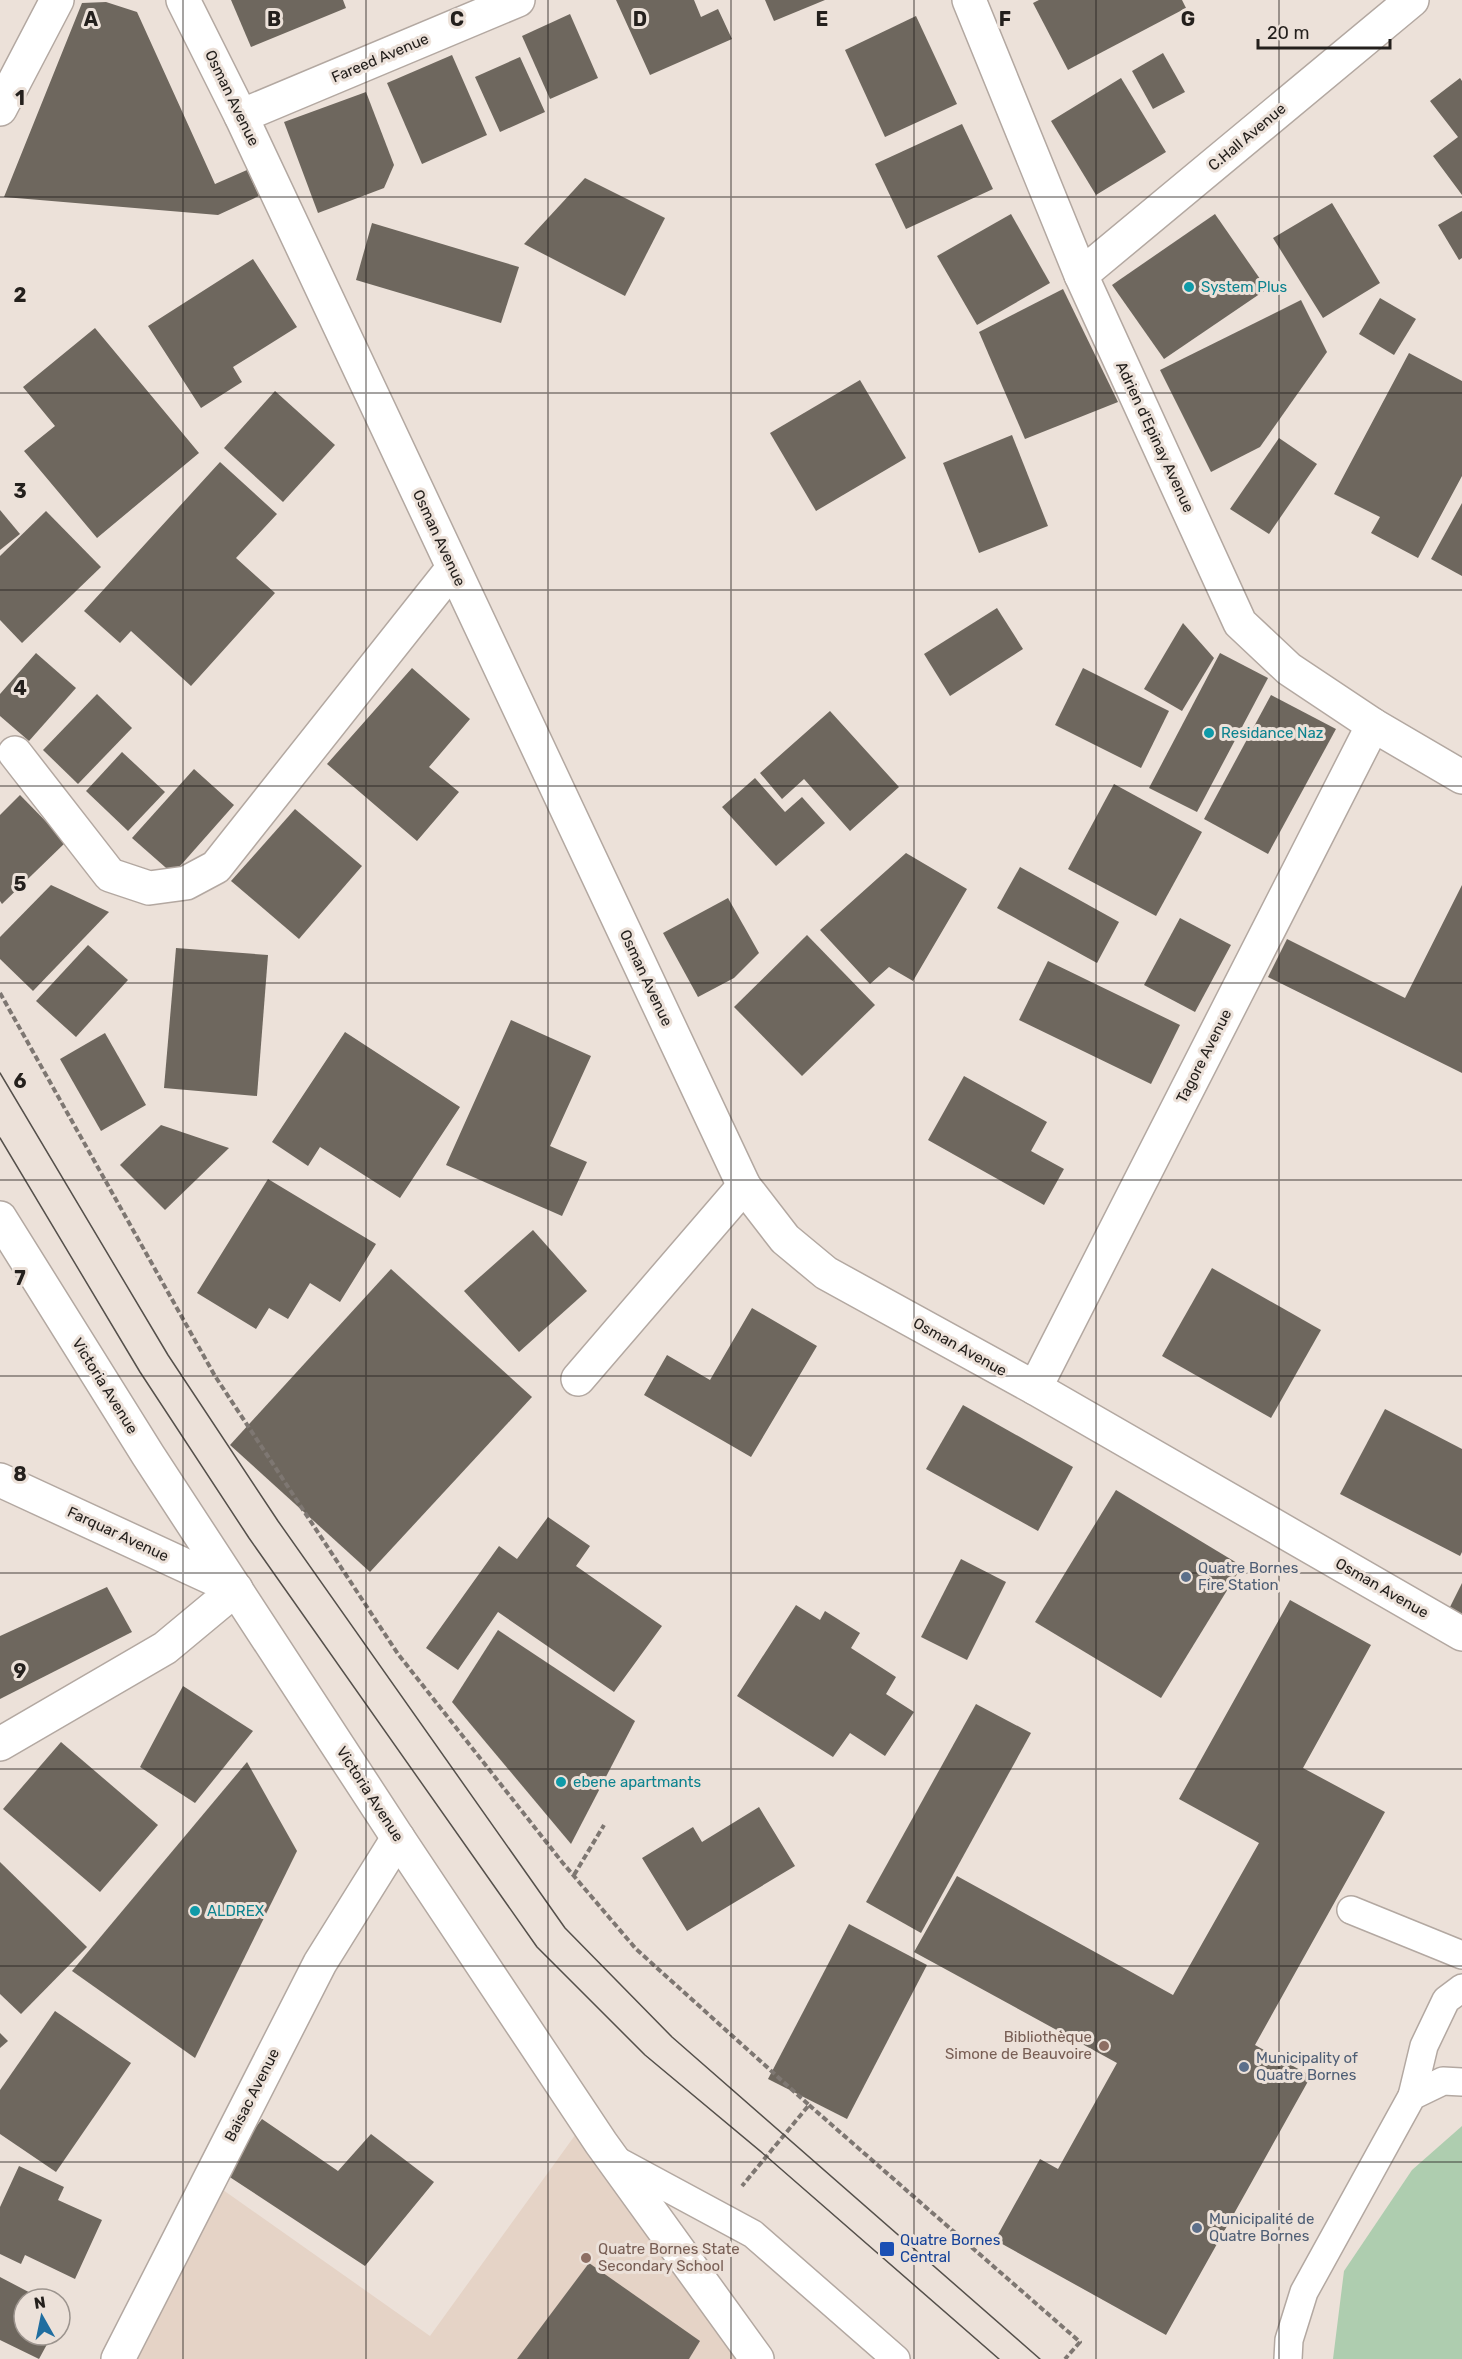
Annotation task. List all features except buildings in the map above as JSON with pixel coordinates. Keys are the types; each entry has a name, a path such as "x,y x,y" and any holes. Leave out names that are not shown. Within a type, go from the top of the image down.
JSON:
{"street":[{"path":"0,109 57,0"},
{"name":"Osman Avenue","path":"183,0 241,116 744,1186 785,1239 825,1273 1035,1388 1462,1634"},
{"name":"Fareed Avenue","path":"241,116 518,0"},
{"name":"Adrien d'Epinay Avenue","path":"969,0 1081,275 1240,623 1289,669 1373,725 1460,770"},
{"name":"C.Hall Avenue","path":"1081,275 1412,0"},
{"path":"15,753 110,875 149,888 186,883 216,867 453,568"},
{"name":"Tagore Avenue","path":"1035,1388 1373,725"},
{"path":"579,1379 744,1186"},
{"name":"Victoria Avenue","path":"0,1218 142,1445 398,1838 614,2159 757,2358"},
{"name":"Farquar Avenue","path":"0,1480 236,1588"},
{"path":"0,1744 165,1648 236,1588"},
{"name":"Baisac Avenue","path":"118,2359 320,1963 398,1838"}],"lane":[{"path":"1351,1910 1462,1955"},
{"path":"1288,2359 1289,2340 1304,2292 1412,2096 1429,2036 1446,2000 1462,1988"},
{"path":"1412,2096 1443,2081 1462,2082"},
{"path":"614,2159 753,2234 896,2359"}],"path":[{"path":"0,993 215,1376 305,1516 398,1654 636,1949 809,2105 1080,2342 1065,2359"},
{"path":"574,1875 604,1824"},
{"path":"736,2193 809,2105"}],"shaded area":[{"name":"Quatre Bornes State Secondary School","path":"586,2120 757,2359 123,2359 209,2180 430,2336"}],"green space":[{"path":"1462,2126 1462,2359 1333,2359 1344,2271 1412,2170"}],"tram line":[{"path":"0,1073 168,1355 278,1521 565,1928 672,2037 1040,2359"},
{"path":"0,1138 140,1372 249,1538 537,1947 645,2055 766,2156 999,2359"}],"place":[{"name":"System Plus","path":"1189,287"},
{"name":"Residance Naz","path":"1209,733"},
{"name":"Quatre Bornes Fire Station","path":"1186,1577"},
{"name":"ebene apartmants","path":"561,1782"},
{"name":"ALDREX","path":"195,1911"},
{"name":"Bibliothèque Simone de Beauvoire","path":"1104,2046"},
{"name":"Municipality of Quatre Bornes","path":"1244,2067"},
{"name":"Municipalité de Quatre Bornes","path":"1197,2228"},
{"name":"Quatre Bornes Central","path":"887,2249"},
{"name":"Quatre Bornes State Secondary School","path":"586,2258"}]}
